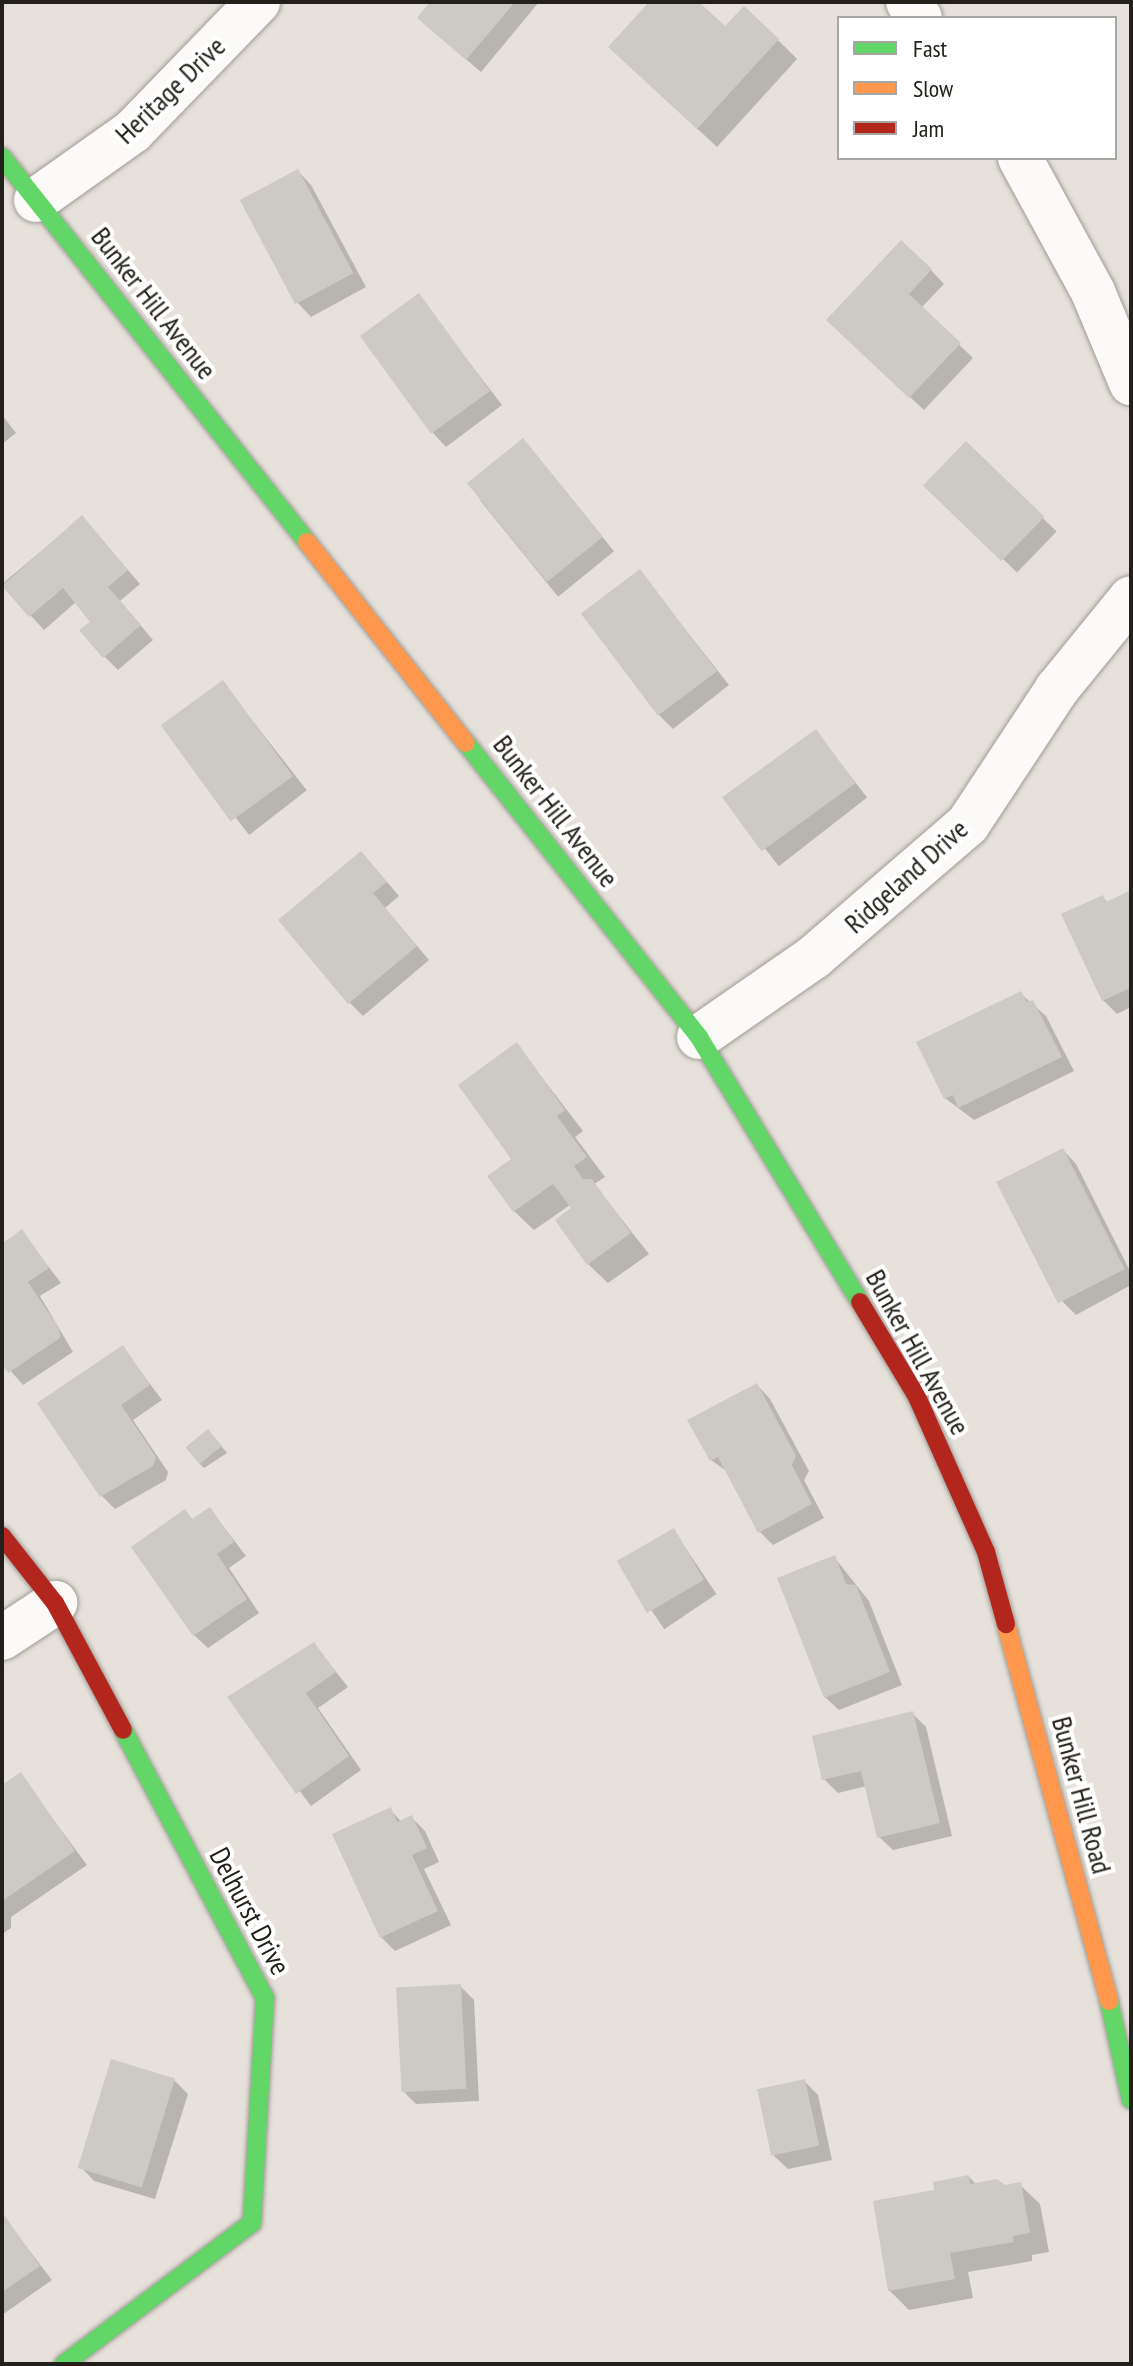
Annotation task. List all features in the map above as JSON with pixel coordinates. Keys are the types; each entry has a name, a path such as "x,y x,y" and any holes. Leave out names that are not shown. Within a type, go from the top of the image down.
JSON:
{"main road":[{"name":"Bunker Hill Avenue","path":"2,157 699,1037 917,1397 986,1552"},
{"name":"Delhurst Drive","path":"2,1536 55,1603 265,1998 252,2223 64,2364"},
{"name":"Bunker Hill Road","path":"986,1552 1115,2022 1131,2100"}],"street":[{"name":"Heritage Drive","path":"36,200 133,131 258,2"},
{"path":"1021,160 1093,292 1131,383"},
{"name":"Ridgeland Drive","path":"699,1037 814,957 968,824 1057,689 1131,598"},
{"path":"2,1638 55,1603"}],"building":[{"path":"430,2 515,2 466,60 417,18"},
{"path":"649,2 699,2 725,26 744,6 779,39 697,129 608,47"},
{"path":"298,169 353,273 295,304 240,200"},
{"path":"901,240 932,269 909,294 961,343 909,398 826,320"},
{"path":"419,293 490,391 431,434 360,336"},
{"path":"523,438 603,537 547,582 467,483"},
{"path":"966,441 1044,517 1001,561 923,486"},
{"path":"82,515 128,570 108,587 141,625 103,658 79,630 90,622 63,588 29,617 2,586"},
{"path":"640,569 717,671 658,716 581,614"},
{"path":"223,680 293,776 231,822 161,725"},
{"path":"816,729 855,783 762,851 722,797"},
{"path":"361,851 387,882 373,893 417,946 348,1004 278,920"},
{"path":"1131,890 1131,988 1102,1001 1061,914 1103,895 1106,902"},
{"path":"1021,991 1027,1002 1033,1000 1062,1057 958,1108 953,1095 944,1099 916,1042"},
{"path":"517,1042 565,1110 557,1116 587,1157 574,1166 583,1179 592,1179 631,1233 587,1265 555,1220 571,1208 553,1184 513,1212 487,1176 511,1159 458,1085"},
{"path":"1063,1148 1125,1269 1058,1303 996,1182"},
{"path":"22,1229 49,1268 28,1282 59,1328 60,1338 8,1373 2,1364 2,1244"},
{"path":"123,1345 150,1385 121,1405 156,1457 153,1466 100,1497 37,1403"},
{"path":"757,1383 796,1456 792,1465 812,1504 758,1533 718,1457 710,1461 687,1420"},
{"path":"208,1429 222,1446 199,1464 185,1447"},
{"path":"210,1507 234,1542 217,1554 247,1599 193,1636 131,1547 185,1509 192,1519"},
{"path":"674,1528 704,1580 647,1613 617,1561"},
{"path":"835,1555 846,1584 856,1585 890,1672 824,1698 777,1578"},
{"path":"314,1642 336,1672 306,1693 349,1756 296,1794 227,1697"},
{"path":"913,1711 940,1823 877,1838 861,1771 822,1780 812,1736"},
{"path":"21,1772 75,1851 2,1901 2,1785"},
{"path":"391,1807 397,1822 412,1815 427,1848 412,1855 438,1911 380,1938 332,1834"},
{"path":"461,1984 466,2089 402,2092 396,1987"},
{"path":"111,2059 175,2079 142,2188 78,2168"},
{"path":"805,2079 819,2146 771,2156 757,2089"},
{"path":"969,2175 970,2184 997,2179 1005,2185 1021,2182 1030,2233 1013,2236 1014,2242 950,2253 955,2279 888,2291 873,2201 934,2190 933,2182"},
{"path":"2,2212 40,2266 2,2292"}],"traffic: fast":[{"path":"2,157 307,542"},
{"path":"466,743 699,1037 860,1302"},
{"path":"64,2364 252,2223 265,1998 123,1730"},
{"path":"1109,2001 1131,2100"}],"traffic: slow":[{"path":"307,542 466,743"},
{"path":"1006,1624 1109,2001"}],"traffic: jam":[{"path":"860,1302 917,1397 986,1552 1006,1624"},
{"path":"2,1536 55,1603 123,1730"}]}
